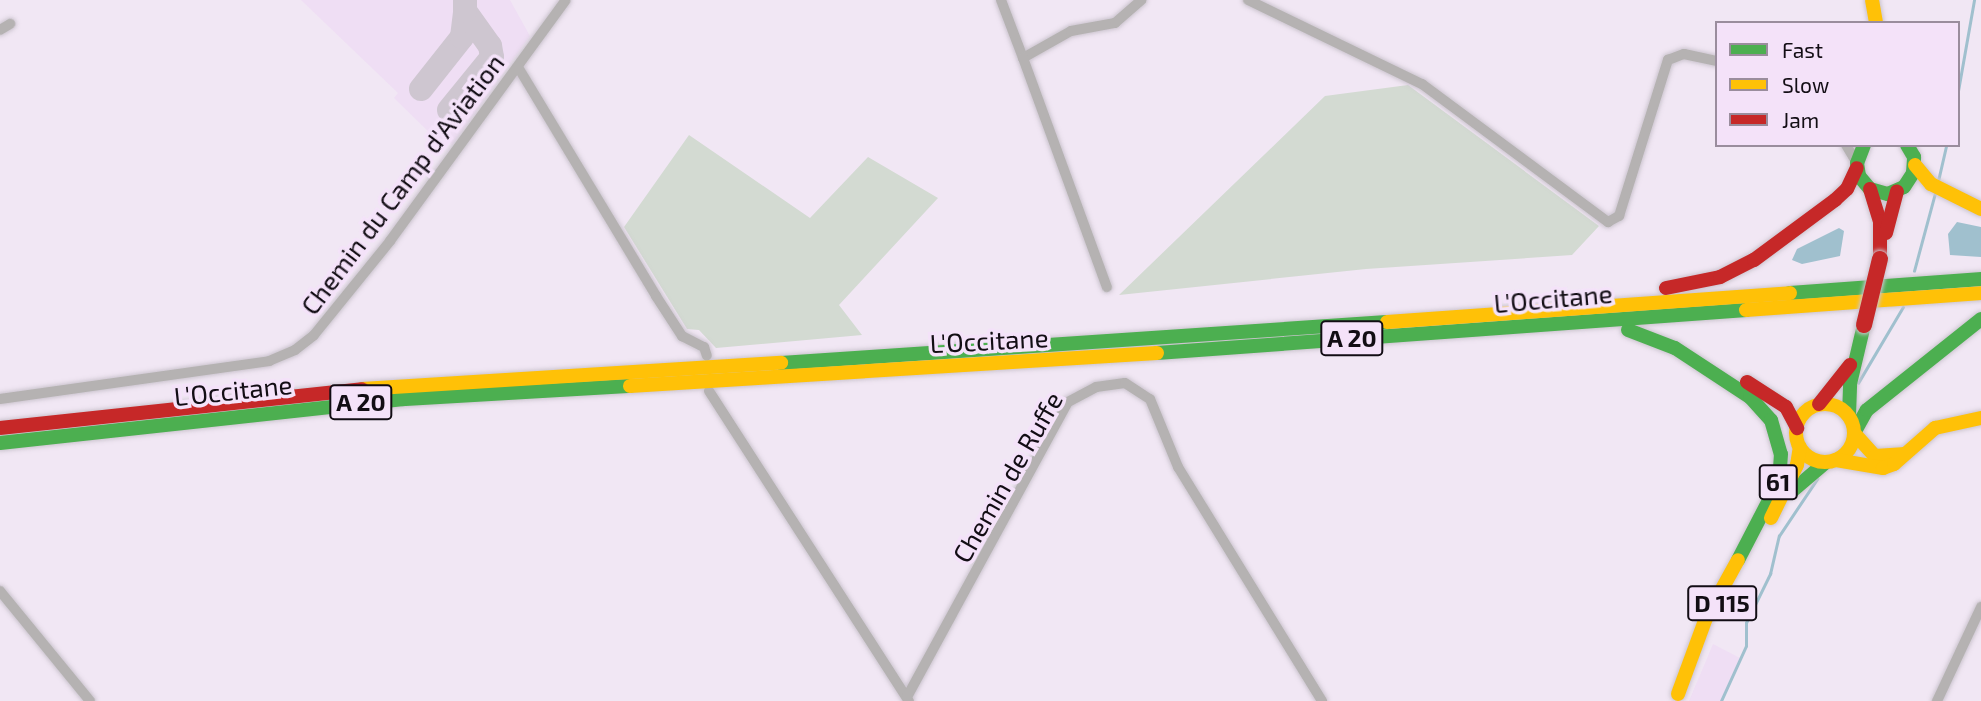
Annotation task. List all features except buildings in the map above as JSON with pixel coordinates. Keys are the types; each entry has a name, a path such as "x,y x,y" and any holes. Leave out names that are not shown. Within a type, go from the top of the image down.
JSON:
{"main road":[{"path":"1867,0 1867,21"},
{"path":"1872,0 1876,21"},
{"path":"1457,315 1653,290 1720,277 1765,253 1835,200 1847,189 1863,147"},
{"path":"1908,147 1914,165 1931,184 1981,209"},
{"path":"1857,165 1870,189 1880,221 1880,259"},
{"path":"1914,165 1910,180 1898,191 1854,357 1849,416 1854,433 1864,448 1881,457 1915,446"},
{"path":"1870,189 1898,191"},
{"name":"L'Occitane","path":"0,429 389,386 1079,345 1457,315 1981,279"},
{"name":"L'Occitane","path":"0,443 404,399 1079,359 1981,293"},
{"path":"1831,461 1849,449 1854,433 1867,410 1981,319"},
{"name":"61","path":"1426,333 1628,330 1653,335 1710,358 1786,407 1797,428"},
{"name":"61","path":"1628,330 1675,348 1750,397 1771,420 1781,454 1779,481 1770,503 1706,618 1676,697"},
{"path":"1854,357 1819,404 1804,413 1797,428 1800,447 1807,455 1883,468 1901,461 1935,429 1954,421 1981,418"},
{"path":"1819,404 1836,405 1849,416"},
{"name":"D 115","path":"1676,697 1727,593 1772,516 1797,466 1800,447"},
{"name":"D 115","path":"1772,516 1805,476 1831,461"}],"street":[{"name":"Chemin du Camp d'Aviation","path":"0,399 269,361 289,354 314,335 373,262 566,0"},
{"path":"1001,0 1107,286"},
{"path":"1023,58 1071,31 1115,23 1141,0"},
{"path":"1248,0 1422,84 1608,222 1619,216 1668,60 1684,54 1715,61"},
{"path":"0,30 10,24"},
{"path":"518,67 682,336 704,347 707,356"},
{"path":"1847,147 1857,165"},
{"name":"Chemin de Ruffe","path":"709,391 908,699 1068,402 1096,387 1125,383 1150,398 1178,467 1322,701"},
{"path":"0,591 90,701"},
{"path":"1937,701 1981,607"}],"shaded area":[{"path":"301,0 510,0 530,36 452,145 444,137 439,142 394,98 398,93"},
{"path":"1408,85 1599,226 1572,255 1366,269 1119,295 1325,96"},
{"path":"689,135 810,218 868,157 938,198 839,305 862,335 716,348 699,330 687,329 624,227"},
{"path":"1713,644 1740,658 1721,701 1689,701"}],"water":[{"path":"1957,222 1981,227 1981,257 1950,255 1948,234"},
{"path":"1839,228 1844,231 1840,256 1802,264 1792,260 1797,249"}],"waterway":[{"path":"1960,80 1974,0"},
{"path":"1938,181 1946,147"},
{"path":"1914,271 1935,193"},
{"path":"1858,383 1903,307"},
{"path":"1721,701 1746,646 1746,623 1770,574 1779,536 1817,479"}],"taxiway":[{"path":"449,110 492,57 490,46 465,11 465,0"},
{"path":"421,89 462,37 465,11"}],"traffic: fast":[{"path":"1863,147 1857,163 1859,176 1870,189 1888,194 1904,187 1913,173 1914,157 1908,147"},
{"path":"1790,293 1981,279"},
{"path":"1157,353 1746,310"},
{"path":"1854,433 1867,410 1981,319"},
{"path":"781,363 1387,322"},
{"path":"1849,416 1850,384 1864,325"},
{"path":"1628,330 1675,348 1750,397 1771,420 1781,454 1779,481 1738,560"},
{"path":"0,443 404,399 630,386"},
{"path":"1791,492 1826,462"}],"traffic: slow":[{"path":"1872,0 1876,21"},
{"path":"1915,165 1931,184 1981,209"},
{"path":"1387,322 1790,293"},
{"path":"1746,310 1981,293"},
{"path":"630,386 1157,353"},
{"path":"362,389 781,363"},
{"path":"1825,404 1836,406 1849,417 1854,433 1852,444 1841,457 1825,462 1814,460 1801,449 1796,433 1798,422 1809,409 1825,404"},
{"path":"1836,460 1883,468 1894,464 1935,428 1981,418"},
{"path":"1854,433 1875,456 1902,454"},
{"path":"1771,518 1797,465 1800,447"},
{"path":"1678,694 1706,618 1738,560"}],"traffic: jam":[{"path":"1666,288 1720,277 1754,260 1835,200 1847,189 1857,168"},
{"path":"1870,189 1880,221 1880,259"},
{"path":"1886,233 1897,191"},
{"path":"1864,325 1880,259"},
{"path":"1819,404 1850,365"},
{"path":"1747,382 1786,407 1797,428"},
{"path":"0,428 362,389"}]}
